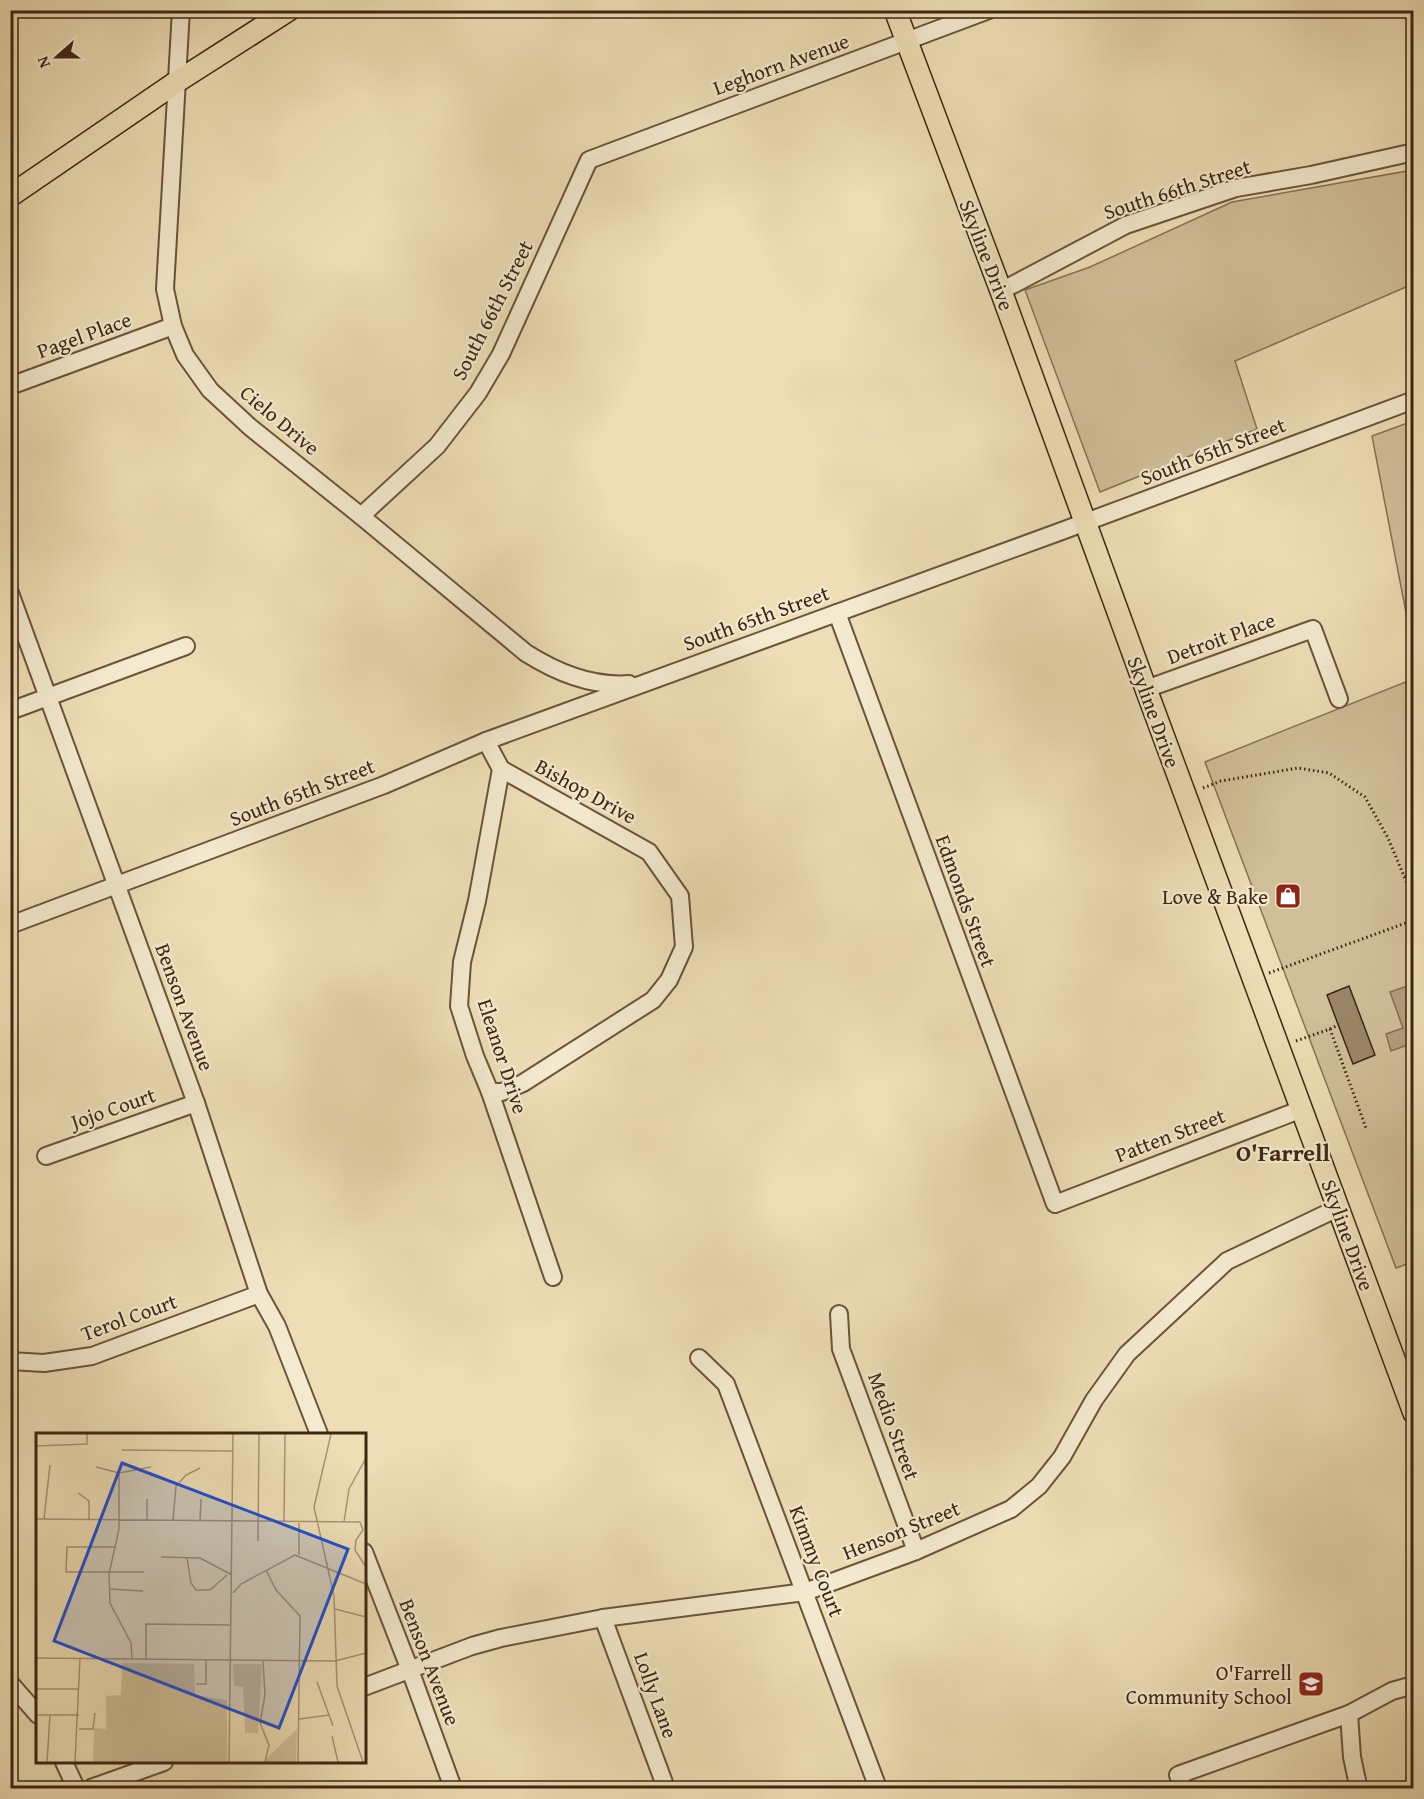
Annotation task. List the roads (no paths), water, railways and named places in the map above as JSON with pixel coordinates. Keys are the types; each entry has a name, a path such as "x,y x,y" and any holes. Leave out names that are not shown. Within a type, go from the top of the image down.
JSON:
{"main road":[{"path":"10,196 178,81 289,10"},
{"name":"Skyline Drive","path":"895,10 1001,291 1413,1413"}],"street":[{"name":"Cielo Drive","path":"181,10 165,289 173,326 185,355 210,390 250,427 362,516 526,653 541,663 584,680 610,685 645,682"},
{"name":"Leghorn Avenue","path":"589,160 988,10"},
{"name":"South 66th Street","path":"1001,291 1125,225 1236,188 1311,175 1413,152"},
{"name":"South 66th Street","path":"362,516 437,446 478,393 501,354 589,160"},
{"name":"Pagel Place","path":"10,387 173,326"},
{"name":"South 65th Street","path":"10,926 384,785 486,741 1413,400"},
{"name":"Benson Avenue","path":"10,593 196,1102 259,1294 277,1326 319,1433"},
{"name":"Edmonds Street","path":"837,613 1055,1204"},
{"name":"Detroit Place","path":"1146,689 1313,628 1339,699"},
{"path":"10,711 186,646"},
{"path":"486,741 501,769"},
{"name":"Bishop Drive","path":"490,1092 502,1092 523,1083 653,1000 669,980 684,947 680,896 649,852 501,769"},
{"name":"Eleanor Drive","path":"501,769 477,901 462,962 459,1006 553,1277"},
{"name":"Jojo Court","path":"46,1155 196,1102"},
{"name":"Patten Street","path":"1055,1204 1302,1109"},
{"name":"Henson Street","path":"366,1686 472,1646 501,1638 603,1618 805,1592 916,1551 1011,1509 1039,1485 1062,1457 1094,1400 1127,1354 1227,1261 1338,1208"},
{"name":"Terol Court","path":"10,1361 45,1363 92,1356 259,1294"},
{"name":"Medio Street","path":"839,1314 841,1349 916,1551"},
{"name":"Kimmy Court","path":"699,1358 726,1384 878,1788"},
{"name":"Benson Avenue","path":"366,1557 453,1788"},
{"name":"Lolly Lane","path":"603,1618 666,1788"},
{"path":"10,1683 36,1713"},
{"path":"1182,1788 1178,1775 1349,1714 1392,1691 1413,1687"},
{"path":"1349,1714 1352,1757 1358,1785 1356,1788"},
{"path":"65,1763 76,1788"},
{"path":"91,1788 159,1763"}],"place":[{"name":"Love & Bake","path":"1288,896"},
{"name":"O'Farrell Community School","path":"1311,1684"}],"district":[{"name":"O'Farrell","path":"1283,1152"}]}
